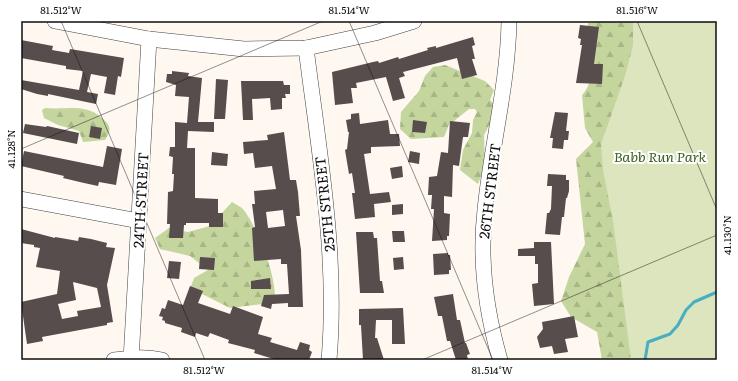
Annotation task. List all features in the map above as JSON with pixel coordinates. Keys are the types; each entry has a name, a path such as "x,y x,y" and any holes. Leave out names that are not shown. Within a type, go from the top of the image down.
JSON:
{"street":[{"path":"55,21 149,39 217,48 244,49 306,48 366,35 414,21"},
{"name":"26TH STREET","path":"500,360 486,298 483,237 485,210 497,134 506,60 509,21"},
{"name":"24TH STREET","path":"131,359 149,39"},
{"name":"25TH STREET","path":"306,48 330,238 332,297 329,360"},
{"path":"21,199 139,221"},
{"path":"114,360 152,358 162,360"}],"green space":[{"name":"Babb Run Park","path":"609,21 717,21 717,360 602,360 597,332 571,317 561,301 569,277 585,244 576,159 593,142 585,128 582,95 589,84 590,78 586,46 588,23"},
{"name":"Babb Run Park","path":"633,21 717,21 717,360 631,360 613,221 603,170 601,144 625,76 633,45"},
{"path":"445,65 485,81 494,90 490,100 498,108 484,135 485,166 478,184 460,170 463,150 472,133 473,120 477,112 475,109 469,109 449,125 444,137 411,139 400,129 401,112 419,91 425,76 433,67"},
{"path":"45,108 75,108 89,110 96,113 107,123 109,126 109,133 105,140 83,142 79,131 58,125 44,118 42,110"},
{"path":"232,202 243,209 249,217 264,250 272,274 275,295 263,304 230,308 198,292 191,286 194,278 208,270 190,256 160,249 155,238 169,228 188,232 210,226"}],"building":[{"path":"580,25 599,27 594,64 603,64 602,84 576,83 582,45 580,45 581,39 578,38"},
{"path":"473,37 475,45 472,46 475,59 472,59 477,75 462,79 457,58 403,72 405,76 399,78 405,98 393,101 386,77 356,83 357,88 351,88 353,103 335,105 332,72 378,61 379,63 398,57 399,59 428,50 427,48 436,46 436,48"},
{"path":"21,40 53,46 52,50 69,53 70,49 124,58 121,77 118,76 115,95 104,93 107,77 91,74 87,92 98,94 96,104 48,94 48,96 37,94 21,89 21,80 79,90 83,71 66,69 66,66 21,58"},
{"path":"172,71 189,73 188,76 202,78 198,122 214,122 214,132 188,131 187,148 195,148 195,198 218,199 218,213 223,213 223,227 209,227 209,223 186,223 186,225 184,225 183,238 169,238 170,224 167,224 168,192 173,191 174,174 172,174 173,157 169,156 170,147 175,147 175,122 187,123 189,97 175,96 176,85 166,82 167,74 172,74"},
{"path":"216,79 228,80 225,119 214,119"},
{"path":"241,81 283,81 284,85 290,85 290,94 285,94 286,98 282,98 282,109 271,110 270,98 252,99 253,120 243,120"},
{"path":"555,112 568,113 566,131 569,131 568,140 564,140 563,149 552,148 553,138 550,138"},
{"path":"359,113 360,124 388,120 390,134 399,134 400,146 371,147 371,153 364,154 370,194 389,192 391,202 374,204 375,217 355,219 352,193 355,193 352,173 349,174 345,150 347,149 349,132 346,120 351,119 351,114"},
{"path":"413,120 427,122 425,133 412,132"},
{"path":"450,121 470,123 468,137 463,137 459,166 453,165 452,197 444,196 444,213 450,214 449,236 447,236 447,240 432,241 434,209 431,209 432,195 428,195 429,177 437,176 441,152 448,153"},
{"path":"25,124 47,126 79,133 77,144 23,133"},
{"path":"91,126 102,128 100,139 89,137"},
{"path":"284,132 290,180 296,180 300,216 296,216 301,250 303,307 288,307 288,303 272,304 271,309 261,306 264,295 289,294 287,264 281,264 281,259 254,261 252,228 255,227 252,204 255,204 254,191 276,189 272,166 255,168 253,153 244,154 243,142 268,140 267,135","holes":["283,210 285,226 268,228 266,212"]},
{"path":"107,146 122,149 116,185 99,182 98,186 21,166 24,151 103,167"},
{"path":"410,151 420,153 419,164 408,162"},
{"path":"212,152 228,154 227,166 211,165"},
{"path":"402,166 403,177 392,179 390,168"},
{"path":"548,174 566,175 566,180 569,180 569,191 566,198 564,217 562,217 560,235 545,234 547,213 549,213 551,209 552,186 547,186"},
{"path":"403,204 403,214 392,215 392,205"},
{"path":"21,229 55,238 78,241 79,237 91,239 107,243 106,247 115,248 107,285 113,322 107,323 107,325 42,337 43,341 27,344 21,302 57,294 60,271 36,267 40,248 34,247 34,245 21,243","holes":["73,282 97,288 101,307 77,311 78,316 62,319 58,304 76,300"]},
{"path":"392,231 404,231 405,242 393,242"},
{"path":"356,232 373,232 374,238 377,238 380,281 382,281 384,293 360,293"},
{"path":"534,242 551,242 554,304 534,306 532,284 538,283 538,264 535,264 535,256 518,256 518,249 534,248"},
{"path":"448,253 448,255 450,255 451,270 449,270 449,274 434,275 433,254"},
{"path":"200,257 215,258 214,270 199,269"},
{"path":"403,257 404,269 394,270 393,258"},
{"path":"169,261 181,262 179,279 167,278"},
{"path":"270,278 271,289 251,289 251,281"},
{"path":"190,286 203,291 198,303 230,314 233,306 263,317 258,334 272,338 270,342 297,350 300,342 310,345 309,350 312,352 309,360 277,360 254,353 255,350 228,343 229,340 210,333 208,337 196,333 195,337 181,332 182,328 165,323 165,321 162,320 163,317 159,316 162,308 165,309 168,300 183,305"},
{"path":"453,294 457,320 460,320 465,343 470,354 467,355 468,360 456,360 450,341 447,341 442,316 438,316 434,297"},
{"path":"403,308 405,344 392,344 392,320 376,320 375,338 377,338 384,360 363,360 361,325 359,325 359,309"},
{"path":"574,316 578,337 565,339 568,352 554,354 552,346 540,348 537,337 543,329 542,322"}],"waterway":[{"path":"645,360 648,342 670,334 678,325 686,310 694,302 717,292"}]}
